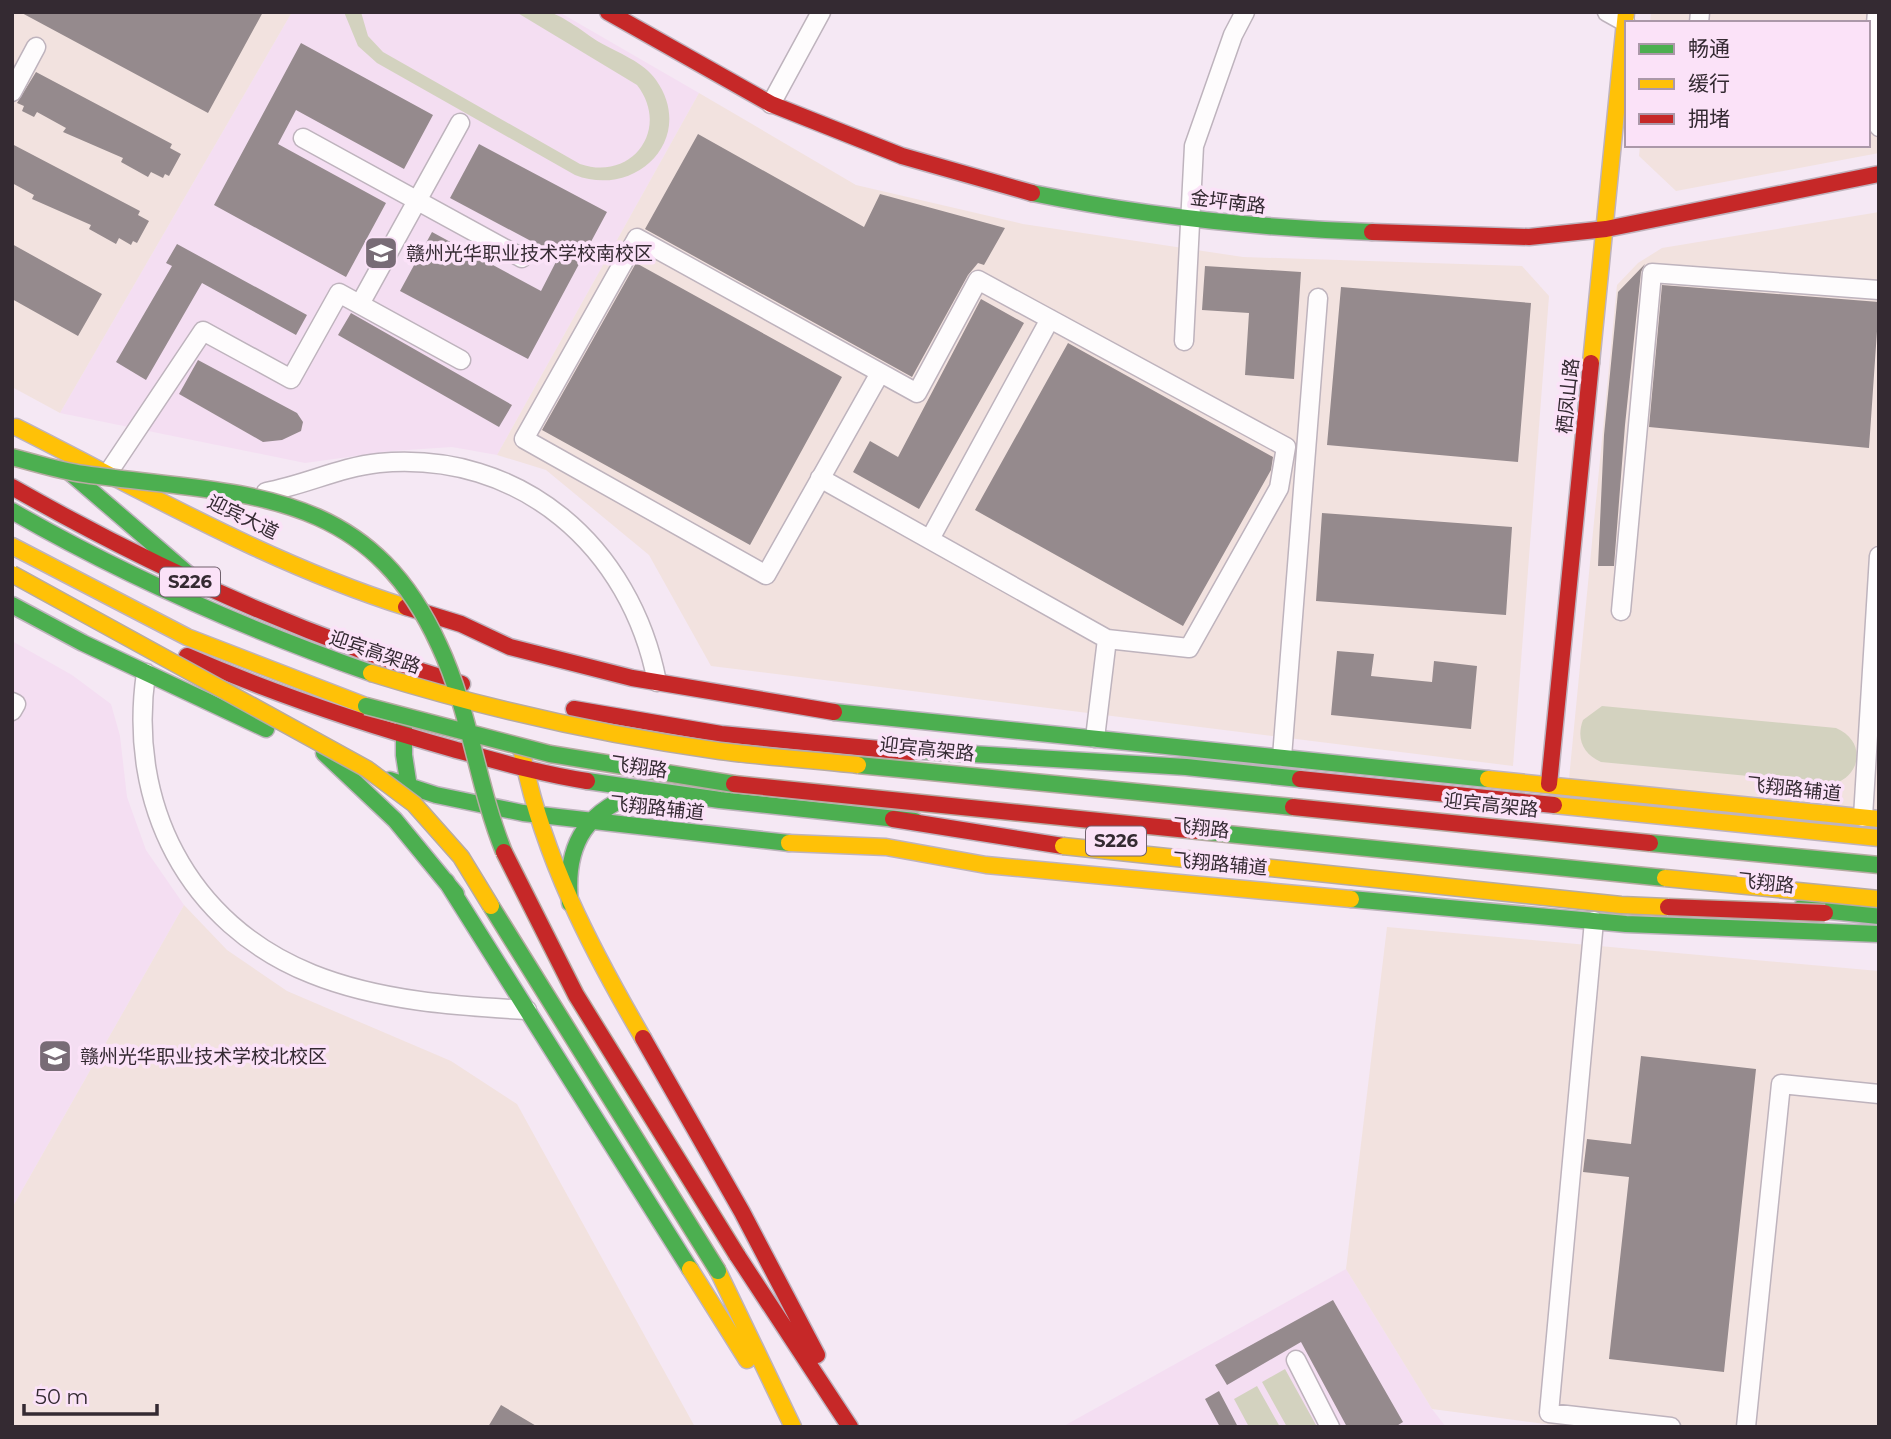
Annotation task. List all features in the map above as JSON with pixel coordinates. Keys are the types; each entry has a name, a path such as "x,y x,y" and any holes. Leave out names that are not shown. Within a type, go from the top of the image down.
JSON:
{"main road":[{"name":"金坪南路","path":"608,12 771,104 902,156 999,186 1109,209 1277,229 1529,237 1606,229 1879,174"},
{"name":"栖凤山路","path":"1549,784 1625,17"},
{"name":"迎宾大道","path":"14,426 318,575 362,593 461,624"},
{"name":"迎宾大道","path":"14,426 210,592"},
{"path":"12,457 82,474 226,490 286,505 338,526 382,557 418,601 443,648 464,706 485,797 498,838 528,905 579,999 737,1255 851,1427"},
{"name":"迎宾大道","path":"12,487 67,519 210,592 376,658 413,669"},
{"name":"迎宾高架路","path":"12,511 56,537 190,603 287,644 450,699 546,720 720,751 1879,865"},
{"path":"12,546 187,637 276,674 366,706 550,754 720,783 1879,899"},
{"name":"S226","path":"12,568 179,653"},
{"path":"12,574 367,769 414,804 468,867 718,1271 793,1427"},
{"path":"12,593 179,653 256,701 332,759 395,820 456,894"},
{"path":"12,605 146,673 332,759 408,786"},
{"name":"飞翔路辅道","path":"461,624 522,650 657,682 802,709 1871,818"},
{"name":"飞翔路","path":"179,653 268,691 404,736 525,769 646,790 893,819 1879,916"},
{"path":"413,669 404,736 408,786 429,850 787,1427"},
{"name":"S226","path":"413,669 516,696 721,734 1879,849"},
{"path":"516,696 525,769 536,815 570,903 613,987 769,1258 851,1427"},
{"path":"889,749 1186,766 1879,838"},
{"name":"飞翔路辅道","path":"408,786 436,795 536,815 787,843 886,847 986,865 1594,921 1879,934"},
{"path":"570,903 567,888 570,857 589,821 617,799 646,790"},
{"path":"893,819 1063,846 1622,905 1879,916"}],"street":[{"path":"771,104 821,12"},
{"path":"1184,341 1194,146 1233,35 1244,12"},
{"path":"1607,12 1625,17"},
{"path":"1870,84 1877,12"},
{"path":"12,92 36,47"},
{"path":"1870,97 1879,127"},
{"path":"360,304 460,123"},
{"path":"303,138 522,258"},
{"path":"820,478 1107,639 1189,648 1279,488 1286,447 978,280 917,393 637,238 524,439 766,575 820,478 880,373"},
{"path":"1621,611 1652,273 1879,290"},
{"path":"108,473 203,331 291,379 339,292 461,360"},
{"path":"1282,757 1318,298"},
{"path":"930,539 1050,318"},
{"path":"142,490 192,498 247,496 379,463 432,463 483,475 531,496 563,518 592,544 623,585 635,608 645,632 657,682"},
{"path":"1871,818 1879,556"},
{"path":"1095,738 1107,639"},
{"path":"146,673 141,726 146,779 153,805 174,854 205,898 223,917 277,957 339,983 433,1002 527,1010"},
{"path":"12,702 16,704 12,711"},
{"path":"1594,921 1549,1413 1671,1427"},
{"path":"1745,1427 1782,1084 1879,1094"},
{"path":"1296,1360 1330,1427"}],"shaded area":[{"path":"12,12 292,12 60,413 12,387"},
{"name":"赣州光华职业技术学校南校区","path":"292,12 559,12 699,93 497,455 452,447 392,451 305,463 60,413"},
{"path":"1651,12 1879,12 1879,153 1676,191 1639,156 1640,147 1870,147 1870,21 1650,21"},
{"path":"699,93 856,185 1023,224 1243,257 1522,266 1549,296 1513,766 711,666 649,555 546,470 497,455"},
{"path":"1879,212 1879,810 1569,779 1617,285 1638,263 1662,248"},
{"name":"赣州光华职业技术学校北校区","path":"12,641 72,675 111,704 120,736 127,797 146,850 184,905 12,1208"},
{"path":"184,905 227,950 287,991 451,1061 517,1104 695,1427 12,1427 12,1208"},
{"path":"1387,927 1879,971 1879,1427 1568,1427 1432,1409 1346,1269"},
{"path":"1346,1269 1432,1409 1446,1427 1062,1427"}],"green space":[{"path":"540,11 554,14 638,63 651,74 667,102 669,123 664,142 654,158 638,171 619,178 598,180 575,175 377,63 358,46 344,12 361,12 368,36 383,52 580,164 599,168 630,159 641,148 648,134 650,118 646,102 637,85 516,12"},
{"path":"1602,706 1836,728 1852,740 1857,757 1851,773 1834,784 1601,762 1586,750 1580,733 1583,720"},
{"path":"1285,1369 1316,1425 1313,1427 1287,1427 1262,1382"},
{"path":"1257,1386 1280,1427 1249,1427 1234,1399"}],"building":[{"path":"20,12 263,12 208,113"},
{"path":"301,43 433,115 404,169 296,110 278,144 386,203 346,277 214,205"},
{"path":"36,72 172,144 170,148 181,154 169,176 165,174 163,178 151,172 148,177 121,162 123,158 63,132 66,128 37,112 34,117 22,111 24,106 17,103"},
{"path":"698,134 864,227 880,194 1005,228 984,265 978,263 968,275 912,377 645,229"},
{"path":"12,144 140,211 138,215 149,221 137,243 133,241 131,245 119,238 116,244 89,229 91,225 32,199 34,195 12,183"},
{"path":"479,144 607,212 528,359 400,291 432,232 541,291 559,256 450,198"},
{"path":"12,244 102,294 78,336 12,299"},
{"path":"177,244 307,315 296,335 202,283 146,380 116,362 172,266 166,263"},
{"path":"636,263 842,377 750,545 542,430"},
{"path":"1645,264 1641,272 1625,425 1614,566 1598,566 1604,435 1618,292"},
{"path":"1205,266 1301,272 1294,379 1245,375 1249,313 1202,310"},
{"path":"1662,285 1879,302 1869,448 1649,427"},
{"path":"1341,287 1531,303 1518,462 1327,445"},
{"path":"981,299 1024,323 919,509 853,472 870,441 898,457"},
{"path":"351,313 512,405 499,427 338,335"},
{"path":"1068,343 1273,457 1271,470 1183,626 975,510"},
{"path":"198,360 297,413 303,422 301,431 282,440 263,442 179,394"},
{"path":"1322,513 1512,527 1506,615 1316,601"},
{"path":"1337,651 1374,654 1371,676 1432,682 1434,661 1477,666 1471,729 1331,715"},
{"path":"1641,1056 1756,1069 1724,1372 1609,1359 1629,1177 1583,1172 1587,1139 1631,1144"},
{"path":"1333,1300 1403,1422 1395,1427 1347,1427 1301,1342 1227,1385 1215,1365"},
{"path":"1219,1391 1238,1427 1220,1427 1205,1399"},
{"path":"501,1405 538,1427 488,1427"}],"traffic: fast":[{"path":"1032,193 1201,220 1372,232"},
{"path":"12,457 75,473 243,495 290,507 334,525 373,553 409,592 450,670 504,852"},
{"path":"67,470 188,574"},
{"path":"12,511 143,580 233,620 371,673"},
{"path":"12,605 83,643 266,729"},
{"path":"366,706 550,754 734,784"},
{"path":"834,712 1488,779"},
{"path":"404,718 404,755 411,800"},
{"path":"889,749 1186,767 1300,779"},
{"path":"324,753 395,820 456,894"},
{"path":"858,765 1293,807"},
{"path":"390,780 436,795 523,813 789,843"},
{"path":"587,781 720,800 915,821"},
{"path":"570,903 571,862 584,830 609,807 646,790"},
{"path":"1198,831 1665,878"},
{"path":"1650,843 1879,865"},
{"path":"446,881 690,1269"},
{"path":"1351,899 1626,924 1879,934"},
{"path":"491,906 718,1271"},
{"path":"1801,908 1879,916"}],"traffic: slow":[{"path":"1625,21 1626,12"},
{"path":"1591,363 1625,22"},
{"path":"16,427 256,548 355,590 406,607"},
{"path":"12,546 187,637 366,706"},
{"path":"12,574 367,769 414,804 461,857 491,906"},
{"path":"371,673 457,698 588,729 720,751 858,765"},
{"path":"522,753 542,829 570,900 643,1038"},
{"path":"1488,779 1879,819"},
{"path":"1554,805 1879,838"},
{"path":"789,843 886,847 986,865 1351,899"},
{"path":"1063,846 1621,905 1668,907"},
{"path":"1665,878 1879,899"},
{"path":"690,1269 747,1360"},
{"path":"718,1271 793,1427"}],"traffic: jam":[{"path":"608,12 771,104 902,156 1032,193"},
{"path":"1372,232 1529,237 1606,229 1879,174"},
{"path":"1549,784 1591,363"},
{"path":"12,487 121,546 231,598 345,645 462,684"},
{"path":"406,607 461,624 510,647 632,678 834,712"},
{"path":"187,656 285,695 385,729 519,767 587,781"},
{"path":"574,709 721,734 911,752"},
{"path":"1300,779 1554,805"},
{"path":"734,784 1198,831"},
{"path":"1293,807 1650,843"},
{"path":"893,819 1063,846"},
{"path":"504,852 576,995 737,1255"},
{"path":"1668,907 1825,913"},
{"path":"643,1038 742,1212 817,1355"},
{"path":"737,1255 850,1427"}],"place":[{"name":"赣州光华职业技术学校南校区","path":"381,253"},
{"name":"赣州光华职业技术学校北校区","path":"55,1056"}]}
